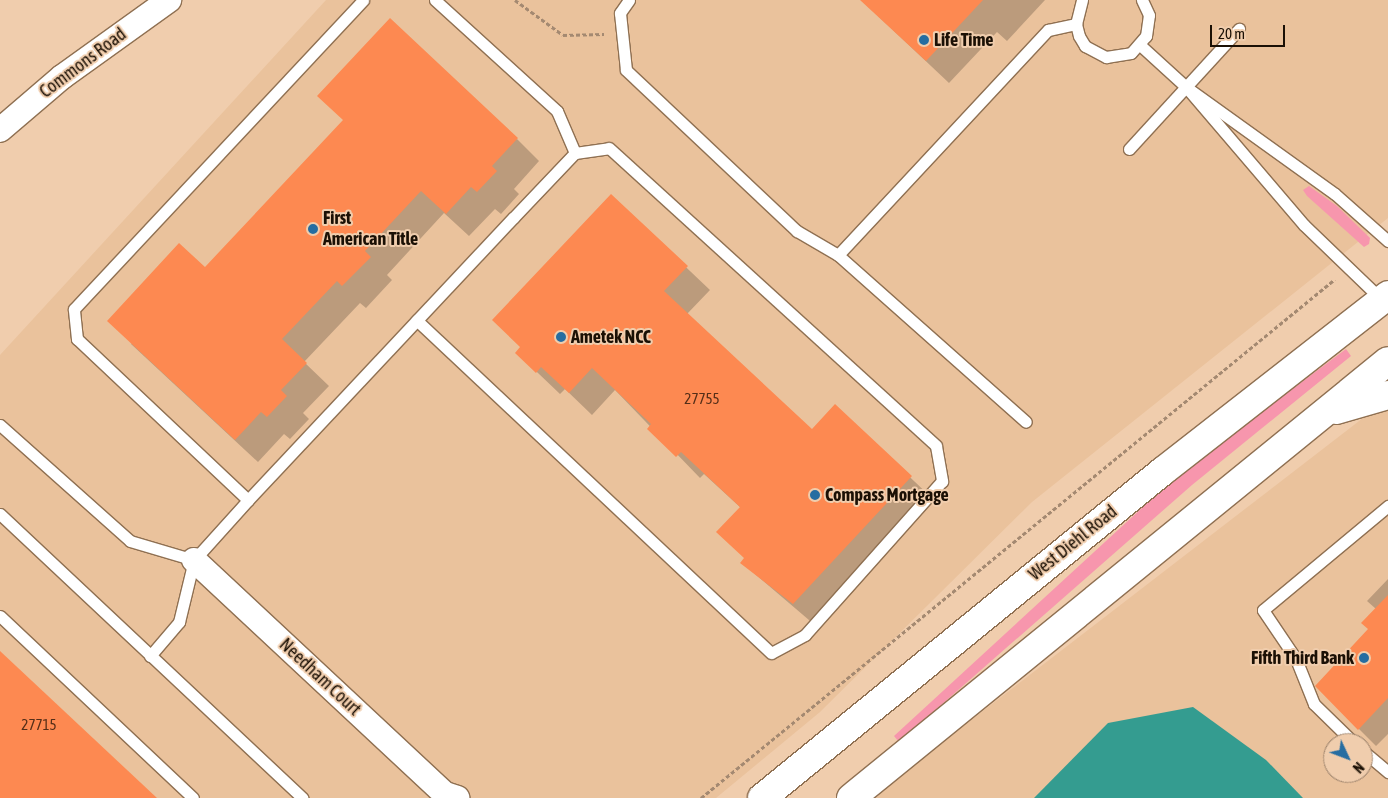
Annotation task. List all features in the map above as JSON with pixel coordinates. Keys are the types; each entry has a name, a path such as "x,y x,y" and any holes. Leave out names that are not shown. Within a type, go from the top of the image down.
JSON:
{"street":[{"name":"Commons Road","path":"0,130 62,77 169,0"},
{"name":"West Diehl Road","path":"762,798 1170,465 1386,300"},
{"path":"851,798 1388,361"},
{"path":"1323,414 1388,395"},
{"name":"Needham Court","path":"194,560 449,797"}],"lane":[{"path":"248,500 77,339 74,309 363,0"},
{"path":"435,0 557,111 575,153"},
{"path":"630,0 620,13 626,70 797,231 838,255 1026,422"},
{"path":"1082,0 1076,24 1086,46 1101,56 1119,57 1140,45 1150,24 1142,0"},
{"path":"838,255 1048,30 1076,24"},
{"path":"1129,149 1239,29"},
{"path":"1140,45 1186,87 1335,194 1388,241"},
{"path":"1186,87 1304,226 1386,300"},
{"path":"150,656 179,622 194,560 248,500 417,320 575,153 609,148 936,446 942,481 805,635 771,653 417,320"},
{"path":"0,425 130,541 194,560"},
{"path":"1344,733 1314,704 1296,659 1263,610 1388,506"},
{"path":"0,514 302,798"},
{"path":"0,616 193,798"},
{"path":"1373,759 1388,772"}],"path":[{"path":"515,0 563,35 605,34"},
{"path":"701,798 1195,395 1242,350 1313,297"}],"shaded area":[{"path":"326,0 1388,0 1388,218 1032,502 820,712 716,798 0,798 0,355"},
{"path":"1309,186 1337,206 1370,238 1369,244 1364,247 1307,196 1303,190"},
{"path":"1346,349 1351,356 1192,485 899,742 894,736 1180,473"},
{"path":"1388,405 1388,798 870,798 1363,418"}],"water":[{"path":"1193,707 1266,760 1303,798 1034,798 1108,723"}],"building":[{"name":"Life Time","path":"860,0 983,0 926,61"},
{"name":"First American Title","path":"390,18 518,138 492,166 497,171 477,192 471,187 446,214 421,191 365,251 371,257 342,286 337,281 282,339 307,363 281,390 287,396 267,417 261,412 235,440 107,321 179,243 205,267 343,120 317,96"},
{"path":"611,194 688,266 664,291 812,429 835,404 912,476 793,604 740,563 744,558 716,532 740,507 681,452 676,457 647,429 651,424 592,368 569,393 541,367 536,373 515,353 520,347 492,320"},
{"name":"Fifth Third Bank","path":"1388,595 1388,698 1358,730 1315,686 1368,629 1361,623"},
{"path":"0,651 157,798 0,798"}],"place":[{"name":"Life Time","path":"924,40"},
{"name":"First American Title","path":"313,229"},
{"name":"Ametek NCC","path":"561,337"},
{"name":"Compass Mortgage","path":"815,495"},
{"name":"Fifth Third Bank","path":"1364,658"}]}
